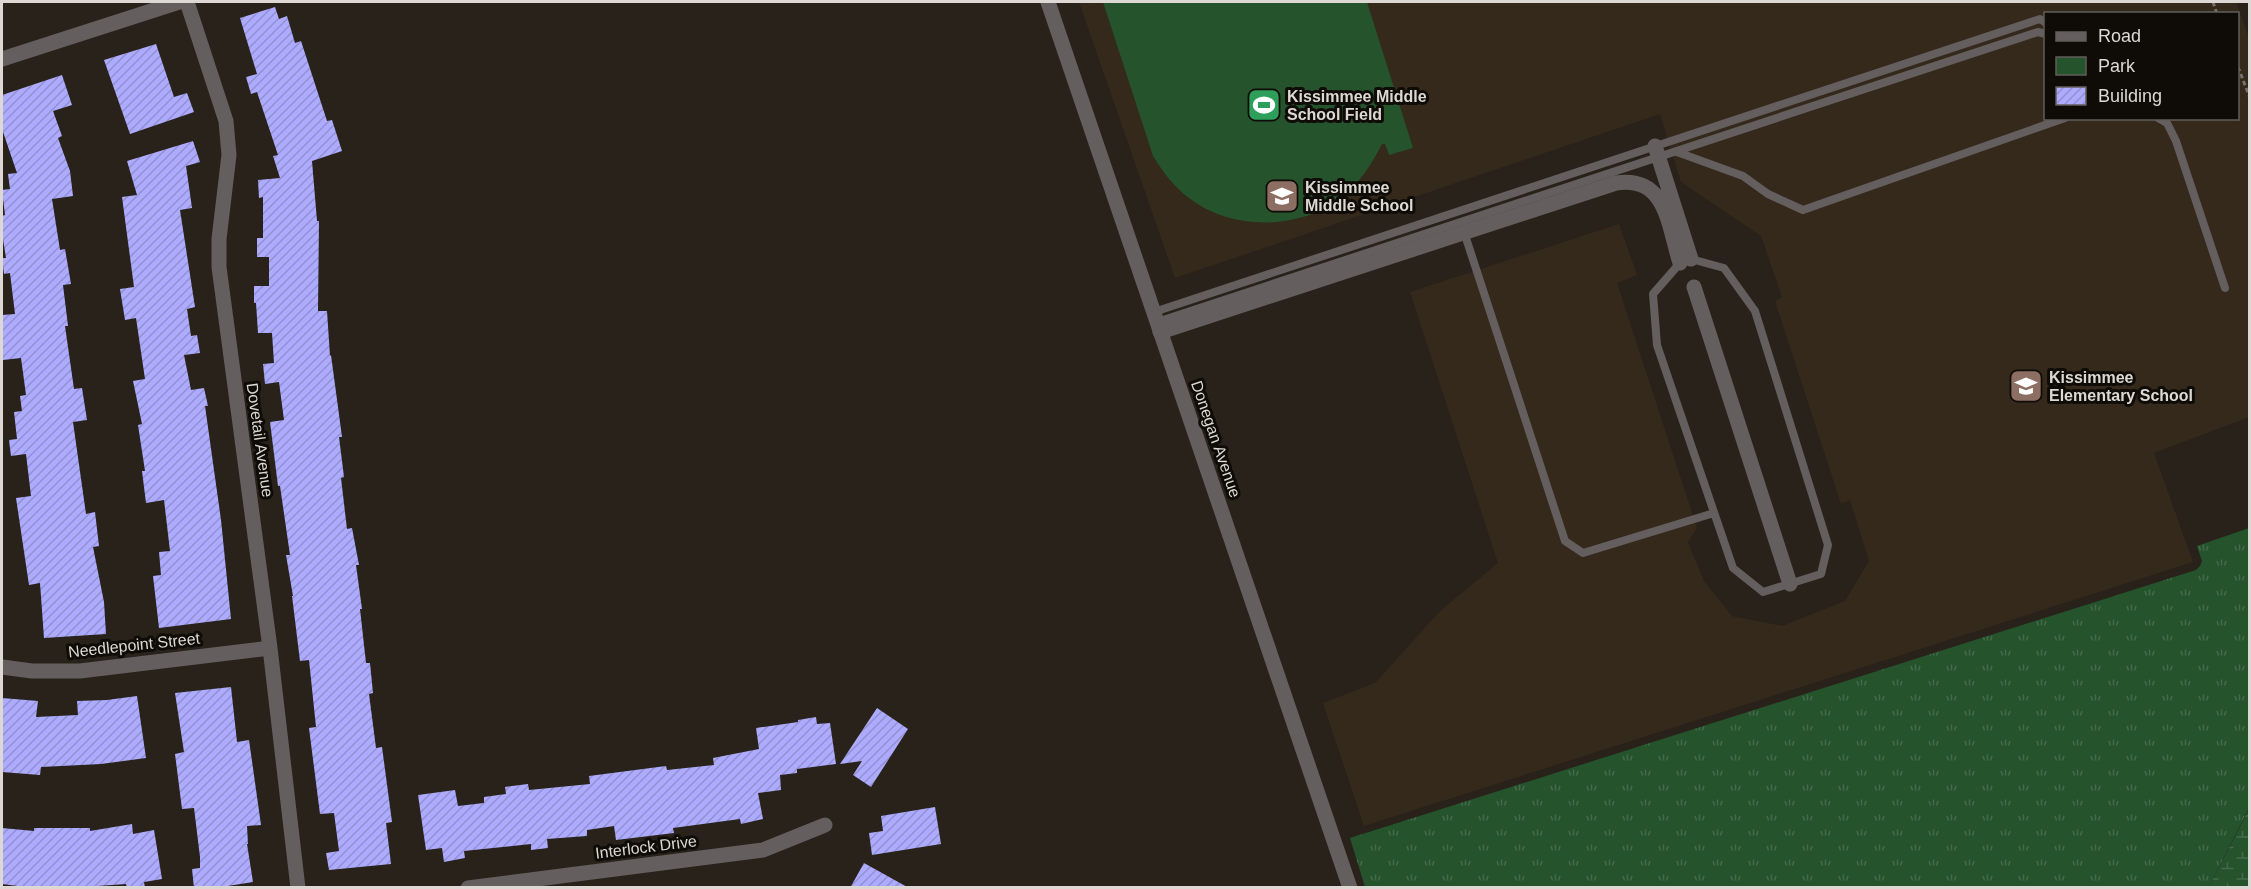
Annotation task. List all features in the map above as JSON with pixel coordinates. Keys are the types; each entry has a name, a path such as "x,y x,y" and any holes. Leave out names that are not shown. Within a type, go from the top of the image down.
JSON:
{"street":[{"path":"2,59 179,2"},
{"name":"Dovetail Avenue","path":"187,2 226,121 229,155 219,239 219,267 270,648 298,888"},
{"name":"Donegan Avenue","path":"1048,2 1350,888"},
{"path":"1657,152 1685,261"},
{"path":"1157,322 1462,227 1616,183 1631,181 1647,186 1660,197 1685,261"},
{"path":"1694,287 1790,584"},
{"name":"Needlepoint Street","path":"2,667 33,671 80,671 270,648"},
{"name":"Interlock Drive","path":"468,888 763,850 825,825"}],"lane":[{"path":"1462,227 1657,152 2040,19 2044,22"},
{"path":"1157,322 1457,211 1657,152 1677,152 1988,48 2038,32 2044,34"},
{"path":"1677,152 1743,176 1768,194 1803,210 2059,120"},
{"path":"2161,120 2167,123 2176,141 2225,288"},
{"path":"1457,211 1565,542 1583,553 1590,552 1714,513"},
{"path":"1685,261 1724,268 1755,311 1828,545 1821,574 1763,592 1733,568 1657,345 1653,294 1685,261"}],"path":[{"path":"2239,70 2250,98"}],"shaded area":[{"name":"Kissimmee Elementary School","path":"1079,2 2236,2 2250,40 2249,417 2154,453 2193,562 1364,826 1323,703 1375,683 1440,611 1498,563 1410,292 1619,224 1637,275 1617,283 1697,528 1688,542 1704,581 1732,616 1782,626 1845,601 1869,561 1850,500 1841,504 1775,301 1782,297 1761,236 1681,182 1660,114 1175,278"}],"green space":[{"name":"Kissimmee Middle School Field","path":"1103,2 1367,2 1413,148 1389,155 1385,144 1382,144 1364,174 1347,193 1323,209 1305,217 1285,221 1244,221 1206,209 1178,189 1153,156"},
{"path":"2249,528 2249,808 2209,887 1365,887 1350,838 2196,570 2202,561 2197,546"},
{"path":"2249,809 2249,887 2209,887"}],"building":[{"path":"275,7 279,19 287,16 295,43 301,41 327,121 332,120 342,151 312,161 317,221 319,221 318,311 327,311 330,356 342,437 339,437 344,477 341,478 347,529 352,528 359,565 356,565 362,609 360,609 366,663 370,663 373,693 369,694 376,748 382,747 392,822 386,823 391,864 329,870 326,853 339,851 334,813 320,814 309,728 316,727 309,660 300,661 286,555 290,555 270,422 284,420 279,382 265,384 263,364 274,363 272,333 258,333 256,303 254,303 254,286 269,286 269,257 257,257 257,238 263,238 263,197 259,198 258,180 280,178 273,156 278,155 257,92 251,94 246,77 257,74 240,18"},
{"path":"156,44 174,97 187,93 194,112 130,134 104,60"},
{"path":"62,75 72,105 53,111 62,136 58,138 70,171 73,196 52,199 60,250 65,249 71,284 63,285 68,326 65,326 74,389 82,388 87,420 73,422 86,514 95,512 99,546 93,547 104,602 106,634 44,638 40,583 29,585 16,498 31,496 26,454 11,456 9,440 17,439 14,412 22,411 20,396 26,395 21,358 3,360 2,352 2,315 15,314 10,273 4,274 2,258 6,258 2,233 2,216 5,215 2,190 10,189 8,174 17,173 2,129 2,95"},
{"path":"193,141 200,162 186,166 192,208 180,210 195,307 187,309 191,336 197,335 200,353 184,355 191,390 204,388 208,406 205,406 221,520 231,619 159,628 153,576 161,575 159,552 170,551 164,500 146,503 142,471 145,471 138,425 142,424 133,381 145,379 136,318 125,320 120,289 134,287 122,197 137,195 127,161"},
{"path":"231,687 237,742 249,740 261,825 247,826 247,844 253,882 215,888 194,888 192,869 200,868 200,857 194,808 182,809 175,754 184,752 175,693"},
{"path":"137,696 146,758 101,764 41,767 40,775 2,772 2,698 38,701 36,717 78,715 77,701"},
{"path":"877,708 908,729 871,787 853,775 862,761 840,764"},
{"path":"816,717 817,724 830,723 836,764 797,769 797,773 780,775 781,790 758,793 763,819 741,824 740,819 673,828 674,833 616,840 614,826 587,830 587,836 547,839 548,848 531,850 531,844 464,851 465,858 444,862 442,848 426,850 418,795 455,790 458,806 484,803 484,797 506,794 505,787 528,784 529,790 590,784 589,776 666,766 667,770 714,765 713,758 759,749 756,728"},
{"path":"935,807 941,844 872,855 869,833 883,831 881,816"},
{"path":"132,824 133,834 154,830 162,879 144,882 145,888 127,888 126,884 97,886 97,888 33,888 2,884 2,828 34,831 34,828 90,828 90,831"},
{"path":"864,863 909,888 850,888"}],"place":[{"name":"Kissimmee Middle School Field","path":"1264,105"},
{"name":"Kissimmee Middle School","path":"1282,196"},
{"name":"Kissimmee Elementary School","path":"2026,386"}]}
